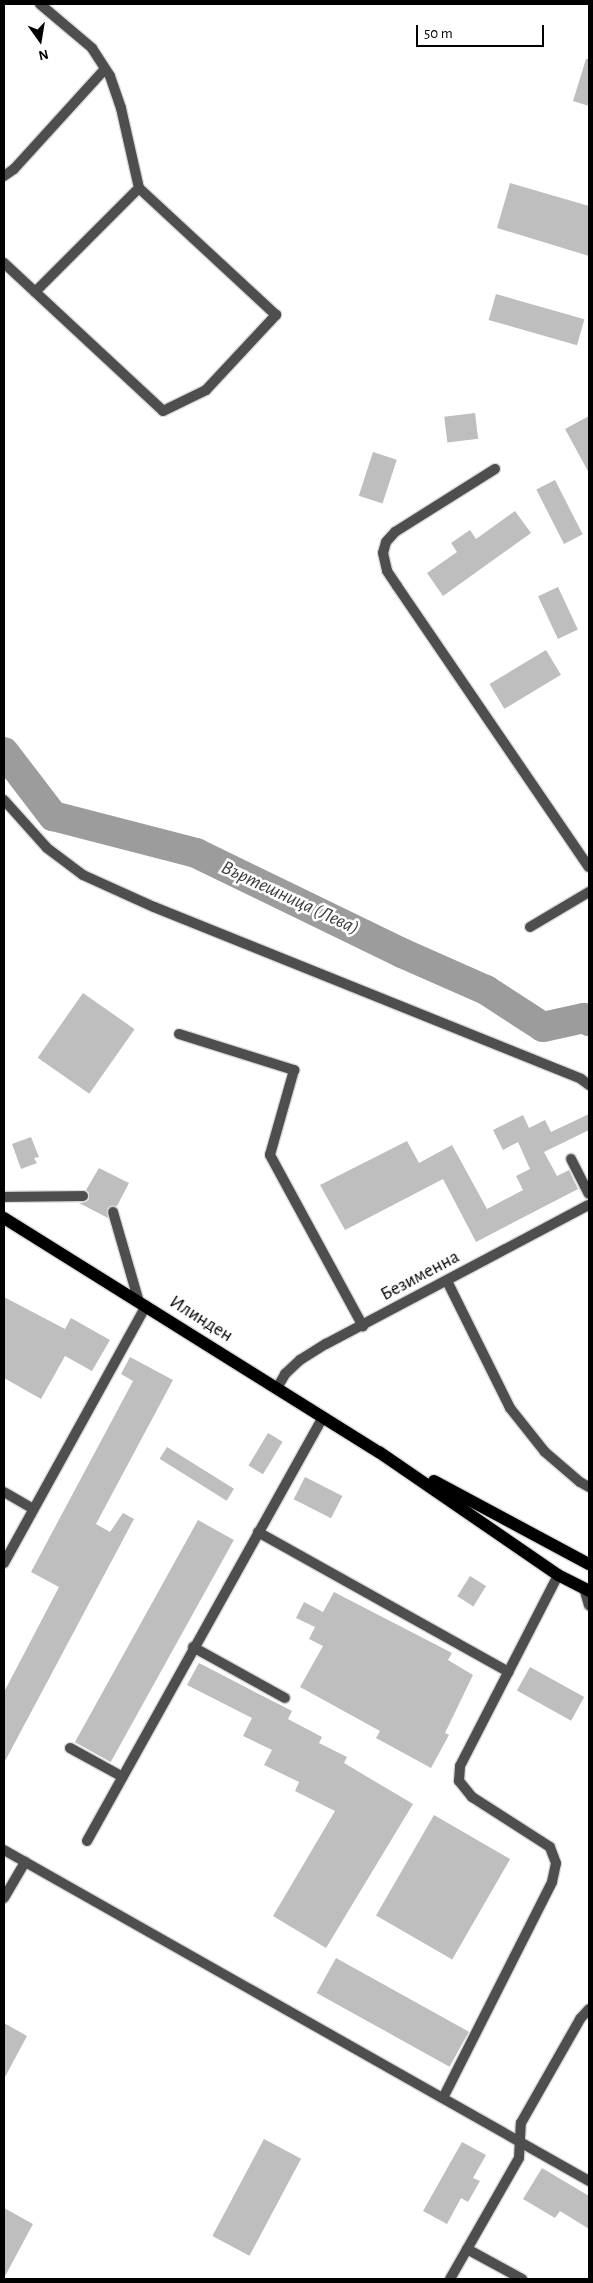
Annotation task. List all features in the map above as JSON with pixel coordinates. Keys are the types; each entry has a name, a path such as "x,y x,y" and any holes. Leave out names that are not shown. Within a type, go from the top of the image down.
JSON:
{"main road":[{"name":"Илинден","path":"4,1218 379,1452 558,1575 586,1590"},
{"path":"4,1227 36,1238"},
{"name":"Илинден","path":"379,1452 589,1564"}],"street":[{"path":"4,263 163,411 206,390 276,315 139,188 121,108 105,68 92,48 40,4"},
{"path":"4,176 14,169 105,68"},
{"path":"35,292 139,188"},
{"path":"495,469 395,532 386,542 383,553 388,571 397,586 589,867"},
{"path":"4,800 47,848 83,875 154,907 582,1079 589,1085"},
{"path":"530,927 589,892"},
{"path":"179,1034 294,1070 270,1155 363,1326"},
{"path":"571,1159 589,1194"},
{"path":"4,1197 82,1196"},
{"name":"Безименна","path":"277,1388 286,1374 300,1360 589,1206"},
{"path":"4,1563 142,1304 113,1212"},
{"path":"447,1281 510,1408 545,1452 589,1487"},
{"path":"87,1841 193,1647 323,1417"},
{"path":"4,1492 34,1509"},
{"path":"258,1532 509,1672"},
{"path":"443,2098 552,1882 556,1863 550,1847 472,1797 458,1781 460,1766 558,1575"},
{"path":"586,1590 589,1604"},
{"path":"193,1647 285,1698"},
{"path":"70,1748 123,1777"},
{"path":"4,1850 589,2181"},
{"path":"4,1898 24,1862"},
{"path":"450,2279 519,2158 521,2123 580,2019 589,2009"},
{"path":"467,2249 522,2279"}],"building":[{"path":"586,59 589,59 589,106 573,101"},
{"path":"510,183 589,206 589,256 497,228"},
{"path":"496,294 584,319 577,345 489,320"},
{"path":"475,413 478,439 447,443 444,417"},
{"path":"589,416 589,473 565,429"},
{"path":"373,452 397,460 383,503 359,496"},
{"path":"555,480 583,534 564,544 536,490"},
{"path":"515,511 531,533 443,596 427,573 457,552 451,543 470,530 476,539"},
{"path":"558,587 578,630 558,639 538,596"},
{"path":"546,650 561,675 504,709 489,684"},
{"path":"83,993 135,1029 89,1094 38,1058"},
{"path":"589,1114 589,1130 544,1152 557,1176 569,1170 578,1189 476,1242 443,1179 345,1230 320,1185 407,1141 419,1163 452,1145 487,1209 523,1190 516,1176 530,1169 518,1142 503,1150 493,1130 523,1115 529,1128 545,1120 551,1132"},
{"path":"31,1137 39,1157 34,1158 37,1163 21,1169 12,1144"},
{"path":"99,1168 129,1183 117,1206 108,1208 108,1218 79,1203 86,1202 89,1199 89,1193 86,1190"},
{"path":"4,1297 65,1329 71,1318 110,1340 92,1371 65,1356 41,1399 4,1378"},
{"path":"130,1357 173,1380 96,1524 110,1532 123,1513 134,1519 4,1763 4,1692 59,1587 31,1572 133,1381 121,1374"},
{"path":"268,1433 283,1442 263,1474 248,1466"},
{"path":"167,1447 234,1489 227,1501 160,1459"},
{"path":"305,1477 342,1496 331,1518 294,1499"},
{"path":"198,1520 234,1540 111,1762 75,1742"},
{"path":"470,1576 486,1586 473,1606 457,1596"},
{"path":"334,1592 452,1653 448,1660 473,1675 445,1733 449,1735 431,1768 376,1738 380,1731 300,1687 323,1646 309,1639 315,1627 296,1618 304,1602 323,1612"},
{"path":"199,1663 292,1711 288,1719 322,1737 319,1743 347,1757 344,1763 413,1804 326,1948 273,1916 335,1811 295,1791 299,1782 264,1765 272,1750 243,1736 252,1718 187,1685"},
{"path":"530,1667 584,1697 571,1721 517,1691"},
{"path":"434,1815 510,1859 452,1959 376,1915"},
{"path":"336,1958 469,2032 450,2067 317,1993"},
{"path":"4,2023 27,2036 4,2079"},
{"path":"264,2139 301,2159 249,2256 212,2236"},
{"path":"462,2142 486,2155 473,2178 480,2181 468,2202 461,2198 447,2224 423,2211"},
{"path":"542,2168 589,2196 589,2229 560,2211 555,2218 523,2199"},
{"path":"4,2208 33,2224 4,2278"}],"waterway":[{"name":"Въртешница (Лева)","path":"4,752 53,816 196,853 402,953 486,990 543,1027 584,1018 589,1021"}]}
